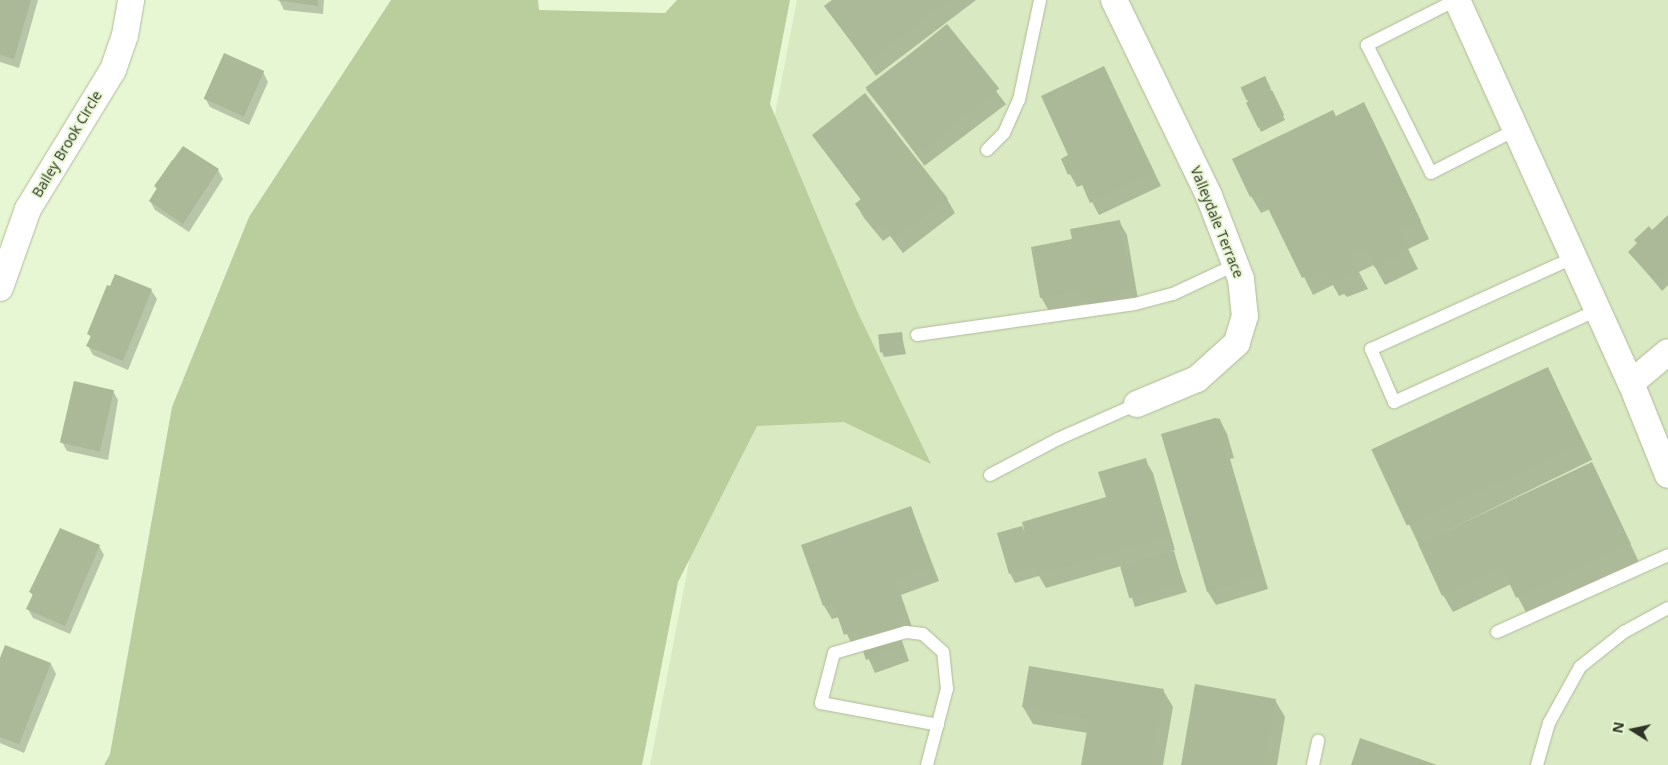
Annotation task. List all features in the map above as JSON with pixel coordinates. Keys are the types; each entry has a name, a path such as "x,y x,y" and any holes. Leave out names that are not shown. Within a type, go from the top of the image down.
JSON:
{"street":[{"name":"Bailey Brook Circle","path":"0,288 28,209 113,70 125,35 132,0"},
{"name":"Valleydale Terrace","path":"1114,0 1209,196 1241,280 1245,316 1237,343 1197,379 1137,404"},
{"path":"1456,0 1575,257 1631,383 1668,475"},
{"path":"1631,383 1668,352"}],"lane":[{"path":"987,150 1004,133 1019,100 1040,0"},
{"path":"1456,0 1367,45 1431,173 1517,129"},
{"path":"1575,257 1371,349 1394,402 1598,310"},
{"path":"917,335 1135,304 1173,294 1235,265"},
{"path":"990,475 1058,439 1137,404"},
{"path":"1497,632 1668,555"},
{"path":"1537,765 1549,722 1580,667 1624,632 1668,608"},
{"path":"927,765 938,725 947,689 947,668 943,652 932,640 923,634 906,632 834,653 821,703 938,725"},
{"path":"1313,765 1318,740"}],"shaded area":[{"path":"391,0 538,0 539,10 665,13 677,0 790,0 770,104 857,311 931,464 844,422 757,426 678,582 642,765 104,765 110,754 172,407 249,217"},
{"path":"797,0 1668,0 1668,765 650,765"}],"building":[{"path":"0,0 31,0 14,59 0,55"},
{"path":"276,0 318,0 318,6"},
{"path":"832,0 950,0 867,63 824,6"},
{"path":"947,24 999,89 918,154 866,89"},
{"path":"224,53 264,71 244,117 204,99"},
{"path":"1104,66 1154,172 1090,203 1076,171 1068,175 1061,159 1068,155 1041,96"},
{"path":"1265,76 1271,89 1246,100 1241,87"},
{"path":"1272,90 1284,115 1258,128 1246,103"},
{"path":"865,93 948,199 895,240 881,223 874,229 855,204 861,199 812,135"},
{"path":"1364,102 1421,221 1400,231 1409,251 1375,268 1365,248 1351,255 1359,272 1336,281 1334,277 1328,280 1323,269 1302,278 1260,192 1250,197 1232,159 1333,110 1336,116"},
{"path":"183,146 219,169 183,224 149,201 157,188 154,186"},
{"path":"1668,215 1668,271 1656,283 1628,252 1637,243 1634,240 1649,226 1652,230"},
{"path":"1120,220 1132,292 1083,301 1081,290 1040,298 1031,247 1072,239 1070,229"},
{"path":"115,274 152,289 123,361 86,346 91,336 87,334 107,285 110,286"},
{"path":"902,332 904,350 880,352 878,335"},
{"path":"1548,367 1583,443 1407,526 1371,449"},
{"path":"74,381 114,390 100,452 60,442"},
{"path":"1215,418 1220,419 1227,445 1223,446 1261,576 1207,592 1161,434"},
{"path":"1146,458 1168,537 1037,575 1035,566 1009,574 997,533 1022,526 1026,538 1022,522 1106,497 1098,472"},
{"path":"1592,462 1631,544 1516,598 1502,567 1442,596 1418,544"},
{"path":"911,506 933,568 894,581 905,614 893,618 902,647 866,660 856,630 844,635 833,603 823,606 801,545"},
{"path":"60,528 100,545 65,626 26,609 33,594 29,592"},
{"path":"1174,551 1183,583 1129,598 1120,566"},
{"path":"5,645 51,663 19,744 0,737 0,658"},
{"path":"1029,666 1164,689 1151,765 1081,765 1089,719 1022,707"},
{"path":"1195,684 1276,699 1264,765 1181,765"},
{"path":"1360,738 1437,765 1351,765"}]}
